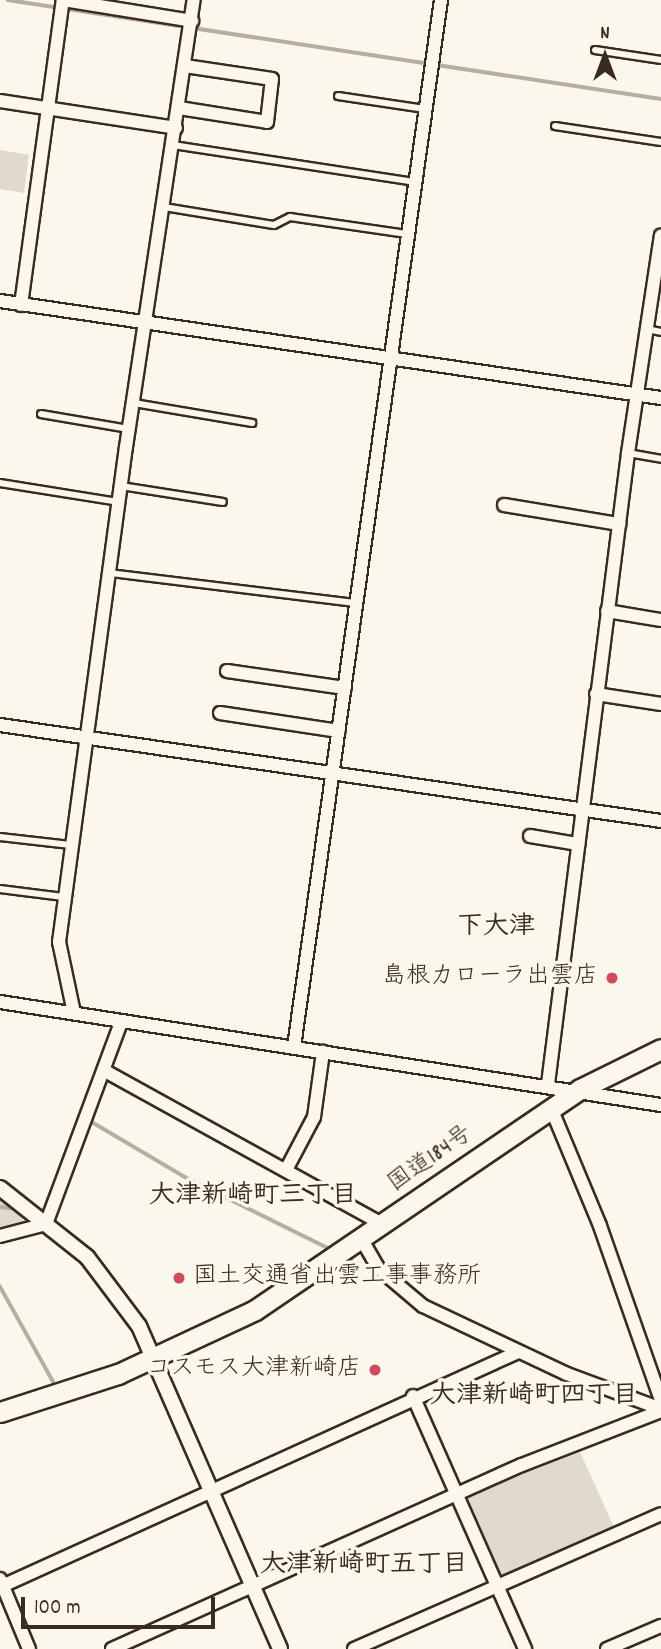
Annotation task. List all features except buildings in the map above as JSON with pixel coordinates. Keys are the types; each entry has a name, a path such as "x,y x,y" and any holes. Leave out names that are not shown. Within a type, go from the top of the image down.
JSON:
{"highway":[{"name":"国道184号","path":"0,1412 152,1360 255,1310 362,1240 580,1089 622,1065 661,1049"}],"street":[{"path":"21,305 63,0 192,21"},
{"path":"74,1013 59,942 89,738 129,429 148,321 194,0"},
{"path":"294,1047 388,360 441,0"},
{"path":"179,108 267,122 272,79 185,66"},
{"path":"0,101 48,111 176,128"},
{"path":"548,1084 628,453 661,235"},
{"path":"0,302 148,321 388,360 661,398"},
{"path":"504,505 619,524"},
{"path":"607,611 661,620"},
{"path":"227,671 345,688"},
{"path":"596,694 661,704"},
{"path":"220,713 339,730"},
{"path":"0,725 661,821"},
{"path":"530,836 578,844"},
{"path":"0,1002 548,1084 661,1105"},
{"path":"46,1224 121,1022"},
{"path":"286,1170 314,1117 323,1052"},
{"path":"105,1071 382,1224"},
{"path":"551,1108 600,1226 661,1400"},
{"path":"0,1188 46,1224 106,1278 139,1326 152,1360 213,1490 280,1649"},
{"path":"0,1236 46,1224"},
{"path":"362,1240 378,1268 423,1306 518,1352 621,1397 661,1410"},
{"path":"29,1649 1,1584 213,1490 413,1396 518,1352"},
{"path":"413,1396 525,1649"},
{"path":"112,1649 458,1494 661,1410"},
{"path":"354,1649 661,1514"},
{"path":"607,1649 661,1626"}],"lane":[{"path":"595,50 661,60"},
{"path":"338,96 425,109"},
{"path":"555,126 661,142"},
{"path":"173,145 414,182"},
{"path":"164,207 274,225 290,217 407,234"},
{"path":"647,330 661,332"},
{"path":"134,403 252,423"},
{"path":"41,414 129,429"},
{"path":"628,453 661,459"},
{"path":"0,483 119,502"},
{"path":"121,485 223,502"},
{"path":"110,573 356,603"},
{"path":"0,836 72,845"},
{"path":"0,889 65,897"}],"shaded area":[{"path":"0,150 29,155 24,193 0,189"},
{"path":"0,1198 23,1219 21,1225 0,1230"},
{"path":"580,1452 614,1527 502,1577 467,1496"}],"waterway":[{"path":"8,0 661,99"},
{"path":"87,1119 185,1177 330,1249"},
{"path":"39,1212 43,1213 54,1185"},
{"path":"0,1207 17,1209"},
{"path":"346,1258 376,1274"},
{"path":"0,1286 53,1381"}],"place":[{"name":"島根カローラ出雲店","path":"612,978"},
{"name":"国土交通省出雲工事事務所","path":"179,1278"},
{"name":"コスモス大津新崎店","path":"375,1370"}],"district":[{"name":"下大津","path":"496,928"},
{"name":"大津新崎町三丁目","path":"253,1197"},
{"name":"大津新崎町四丁目","path":"534,1397"},
{"name":"大津新崎町五丁目","path":"364,1566"}]}
